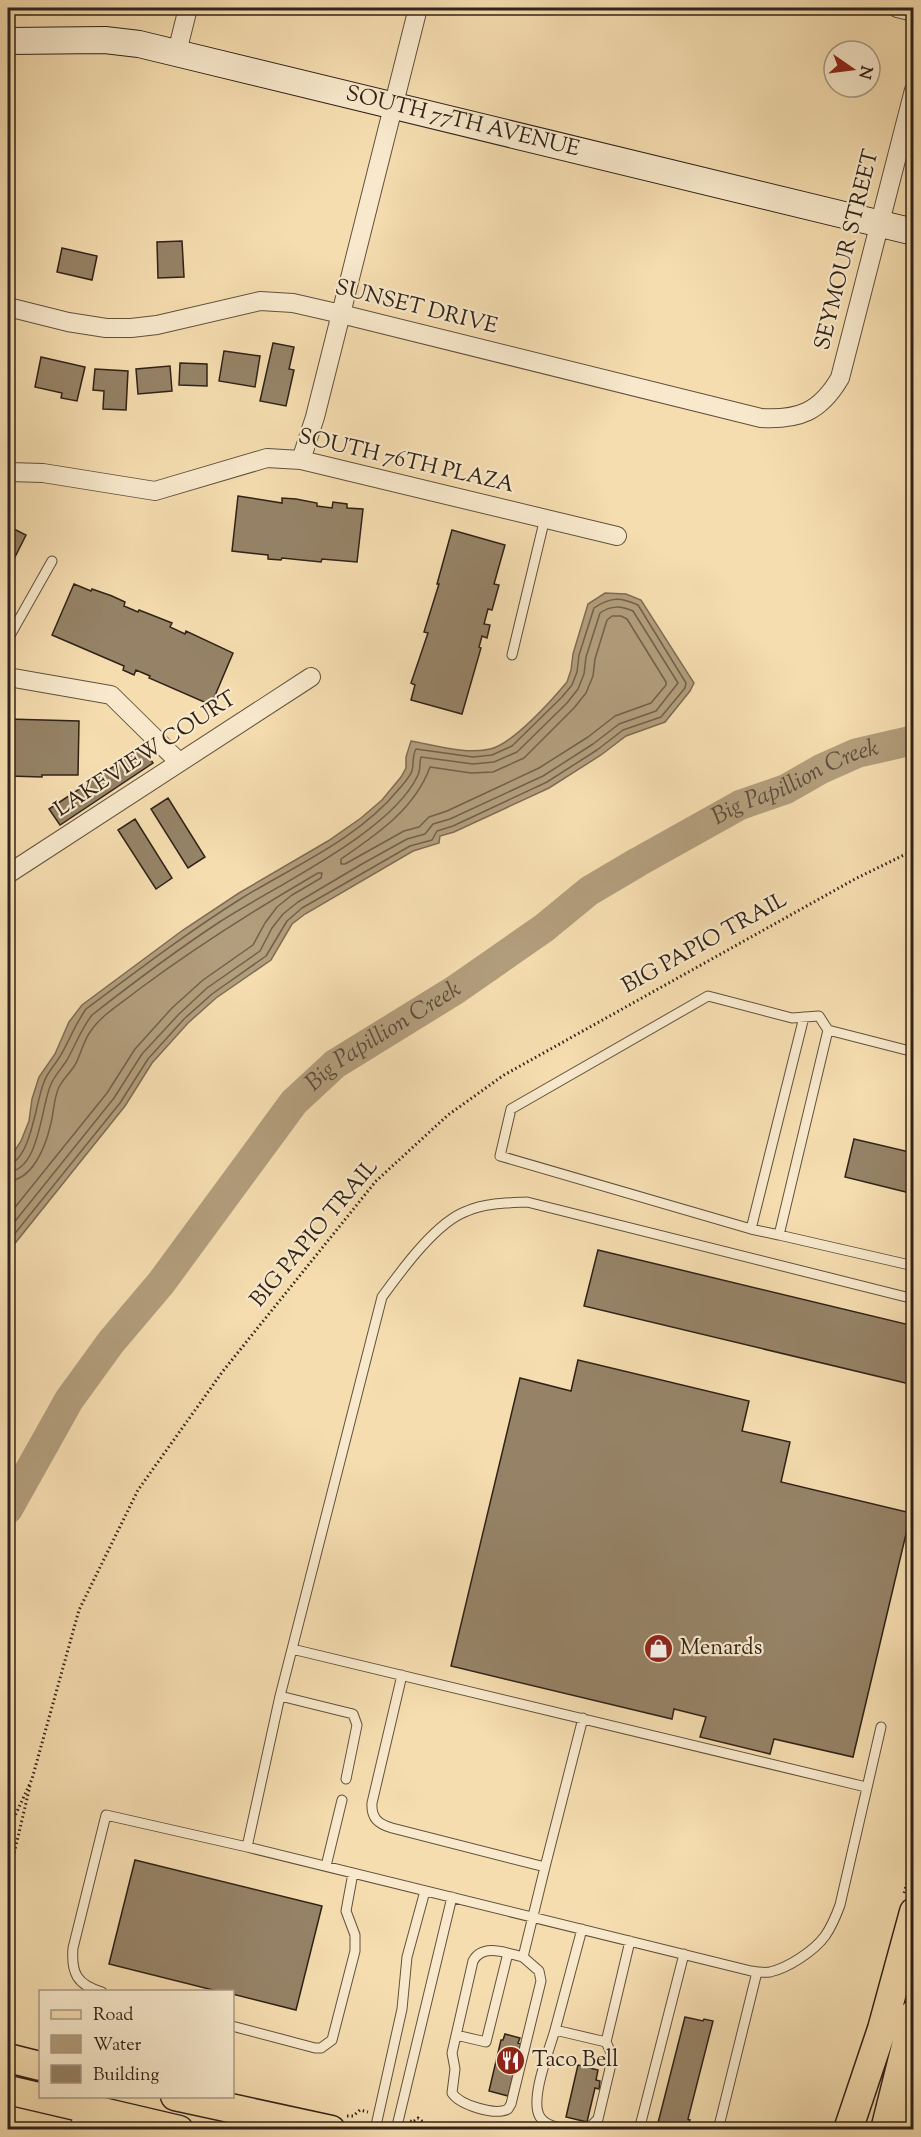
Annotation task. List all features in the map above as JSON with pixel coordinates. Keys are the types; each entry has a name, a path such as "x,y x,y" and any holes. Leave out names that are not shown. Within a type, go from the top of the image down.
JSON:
{"main road":[{"path":"848,2130 882,2029 914,1912"},
{"path":"885,2130 914,2014"},
{"path":"8,2058 39,2066"},
{"path":"8,2090 77,2118 179,2130"},
{"path":"180,2098 331,2130"},
{"path":"909,2130 914,2114"}],"street":[{"path":"177,52 188,8"},
{"path":"301,460 315,417 418,8"},
{"path":"897,8 914,12"},
{"name":"SOUTH 77TH AVENUE","path":"8,41 105,40 177,52 914,232"},
{"name":"SEYMOUR STREET","path":"811,411 830,395 840,378 914,90"},
{"name":"SUNSET DRIVE","path":"8,307 68,322 106,328 130,328 157,325 260,301 293,303 761,418 780,419 811,411"},
{"name":"SOUTH 76TH PLAZA","path":"8,472 43,473 154,491 267,458 301,460 617,536"},
{"path":"8,677 111,695 178,762"},
{"name":"LAKEVIEW COURT","path":"8,874 311,677"}],"lane":[{"path":"512,654 545,518"},
{"path":"8,639 52,561"},
{"path":"914,1052 828,1030 819,1016 792,1018 708,996 510,1109 500,1156 751,1229 914,1266"},
{"path":"751,1229 804,1017"},
{"path":"779,1235 828,1030"},
{"path":"247,1846 280,1696 382,1297 405,1266 440,1228 465,1211 498,1203 527,1202 914,1299"},
{"path":"292,1649 866,1787"},
{"path":"402,1675 372,1803 375,1820 381,1825 545,1867"},
{"path":"280,1696 352,1714 357,1725 346,1779"},
{"path":"523,1957 583,1718"},
{"path":"97,1990 84,1985 78,1978 72,1958 106,1815 247,1846 767,1973 784,1967 824,1938 833,1923 840,1905 881,1727"},
{"path":"326,1866 342,1800"},
{"path":"234,2027 315,2048 321,2048 332,2040 356,1951 354,1935 346,1911 353,1873"},
{"path":"375,2130 402,2009 407,1957 425,1891"},
{"path":"396,2130 452,1897"},
{"path":"569,2130 547,2123 540,2117 536,2107 541,2079 582,1929"},
{"path":"584,2130 593,2124 599,2113 612,2060 606,2042 630,1941"},
{"path":"487,1950 523,1957 539,1971 542,1981 513,2100 508,2109 500,2112 466,2104 454,2096 452,2089 455,2069 452,2053 473,1961 477,1955 487,1950"},
{"path":"456,2035 486,2042 508,1953"},
{"path":"639,2130 684,1954"},
{"path":"718,2130 757,1972"},
{"path":"555,2030 606,2042"}],"path":[{"name":"BIG PAPIO TRAIL","path":"8,1831 32,1779 79,1610 138,1490 224,1371 376,1181 448,1115 504,1075 855,879 914,850"},
{"path":"8,1880 32,1779"},
{"path":"413,2122 418,2118 430,2127 439,2130"}],"water":[{"path":"605,593 626,594 641,600 694,683 665,722 626,736 549,788 454,832 440,836 439,843 413,851 305,914 292,924 271,960 216,998 188,1023 152,1063 125,1106 8,1252 8,1161 21,1141 29,1121 32,1099 39,1077 55,1054 69,1022 82,1005 183,930 239,893 328,841 361,818 382,800 401,777 406,768 406,757 411,741 451,749 481,751 510,739 532,720 567,682 588,604"}],"building":[{"path":"182,241 184,277 158,278 157,242"},
{"path":"62,248 97,256 92,280 57,272"},
{"path":"273,343 294,347 289,369 294,370 286,406 260,401"},
{"path":"224,351 260,356 255,387 219,381"},
{"path":"41,357 85,367 77,401 61,398 62,393 35,387"},
{"path":"180,363 207,364 207,386 179,385"},
{"path":"170,366 172,391 138,394 136,369"},
{"path":"95,369 128,371 126,410 103,409 104,391 93,390"},
{"path":"238,496 282,503 282,498 296,499 332,508 333,502 347,504 347,508 363,509 357,562 322,559 321,562 268,559 268,555 232,551"},
{"path":"8,526 26,535 10,567 13,569 8,579"},
{"path":"452,530 505,545 494,584 499,585 492,610 488,609 484,624 490,625 487,638 482,636 479,647 481,648 462,714 411,700 415,685 411,683 428,633 424,632"},
{"path":"74,584 112,596 125,602 124,606 172,623 170,627 185,634 186,631 233,653 211,705 136,670 134,675 123,670 124,666 52,635"},
{"path":"8,719 79,721 78,775 8,776"},
{"path":"143,747 153,763 60,825 49,809"},
{"path":"168,798 205,857 188,868 151,809"},
{"path":"135,819 172,878 156,889 118,830"},
{"path":"854,1139 914,1153 914,1194 845,1177"},
{"path":"598,1250 914,1326 914,1385 584,1306"},
{"path":"578,1360 749,1401 742,1431 790,1442 781,1482 911,1513 853,1757 774,1739 770,1754 700,1737 706,1717 674,1709 672,1719 451,1666 520,1378 571,1391"},
{"path":"135,1860 322,1906 296,2010 234,1994 234,1990 213,1990 109,1964"},
{"path":"685,2017 713,2021 687,2130 675,2130 676,2127 658,2123"},
{"path":"505,2034 520,2038 518,2043 521,2044 508,2096 489,2091 501,2040"},
{"path":"578,2065 598,2070 596,2080 600,2081 599,2089 595,2088 587,2122 566,2117"}],"waterway":[{"name":"Big Papillion Creek","path":"8,1509 69,1400 111,1342 161,1283 294,1102 335,1064 455,990 544,928 589,891 638,862 740,805 786,789 821,769 857,753 914,740"}],"place":[{"name":"Menards","path":"659,1649"},
{"name":"Taco Bell","path":"511,2061"}]}
